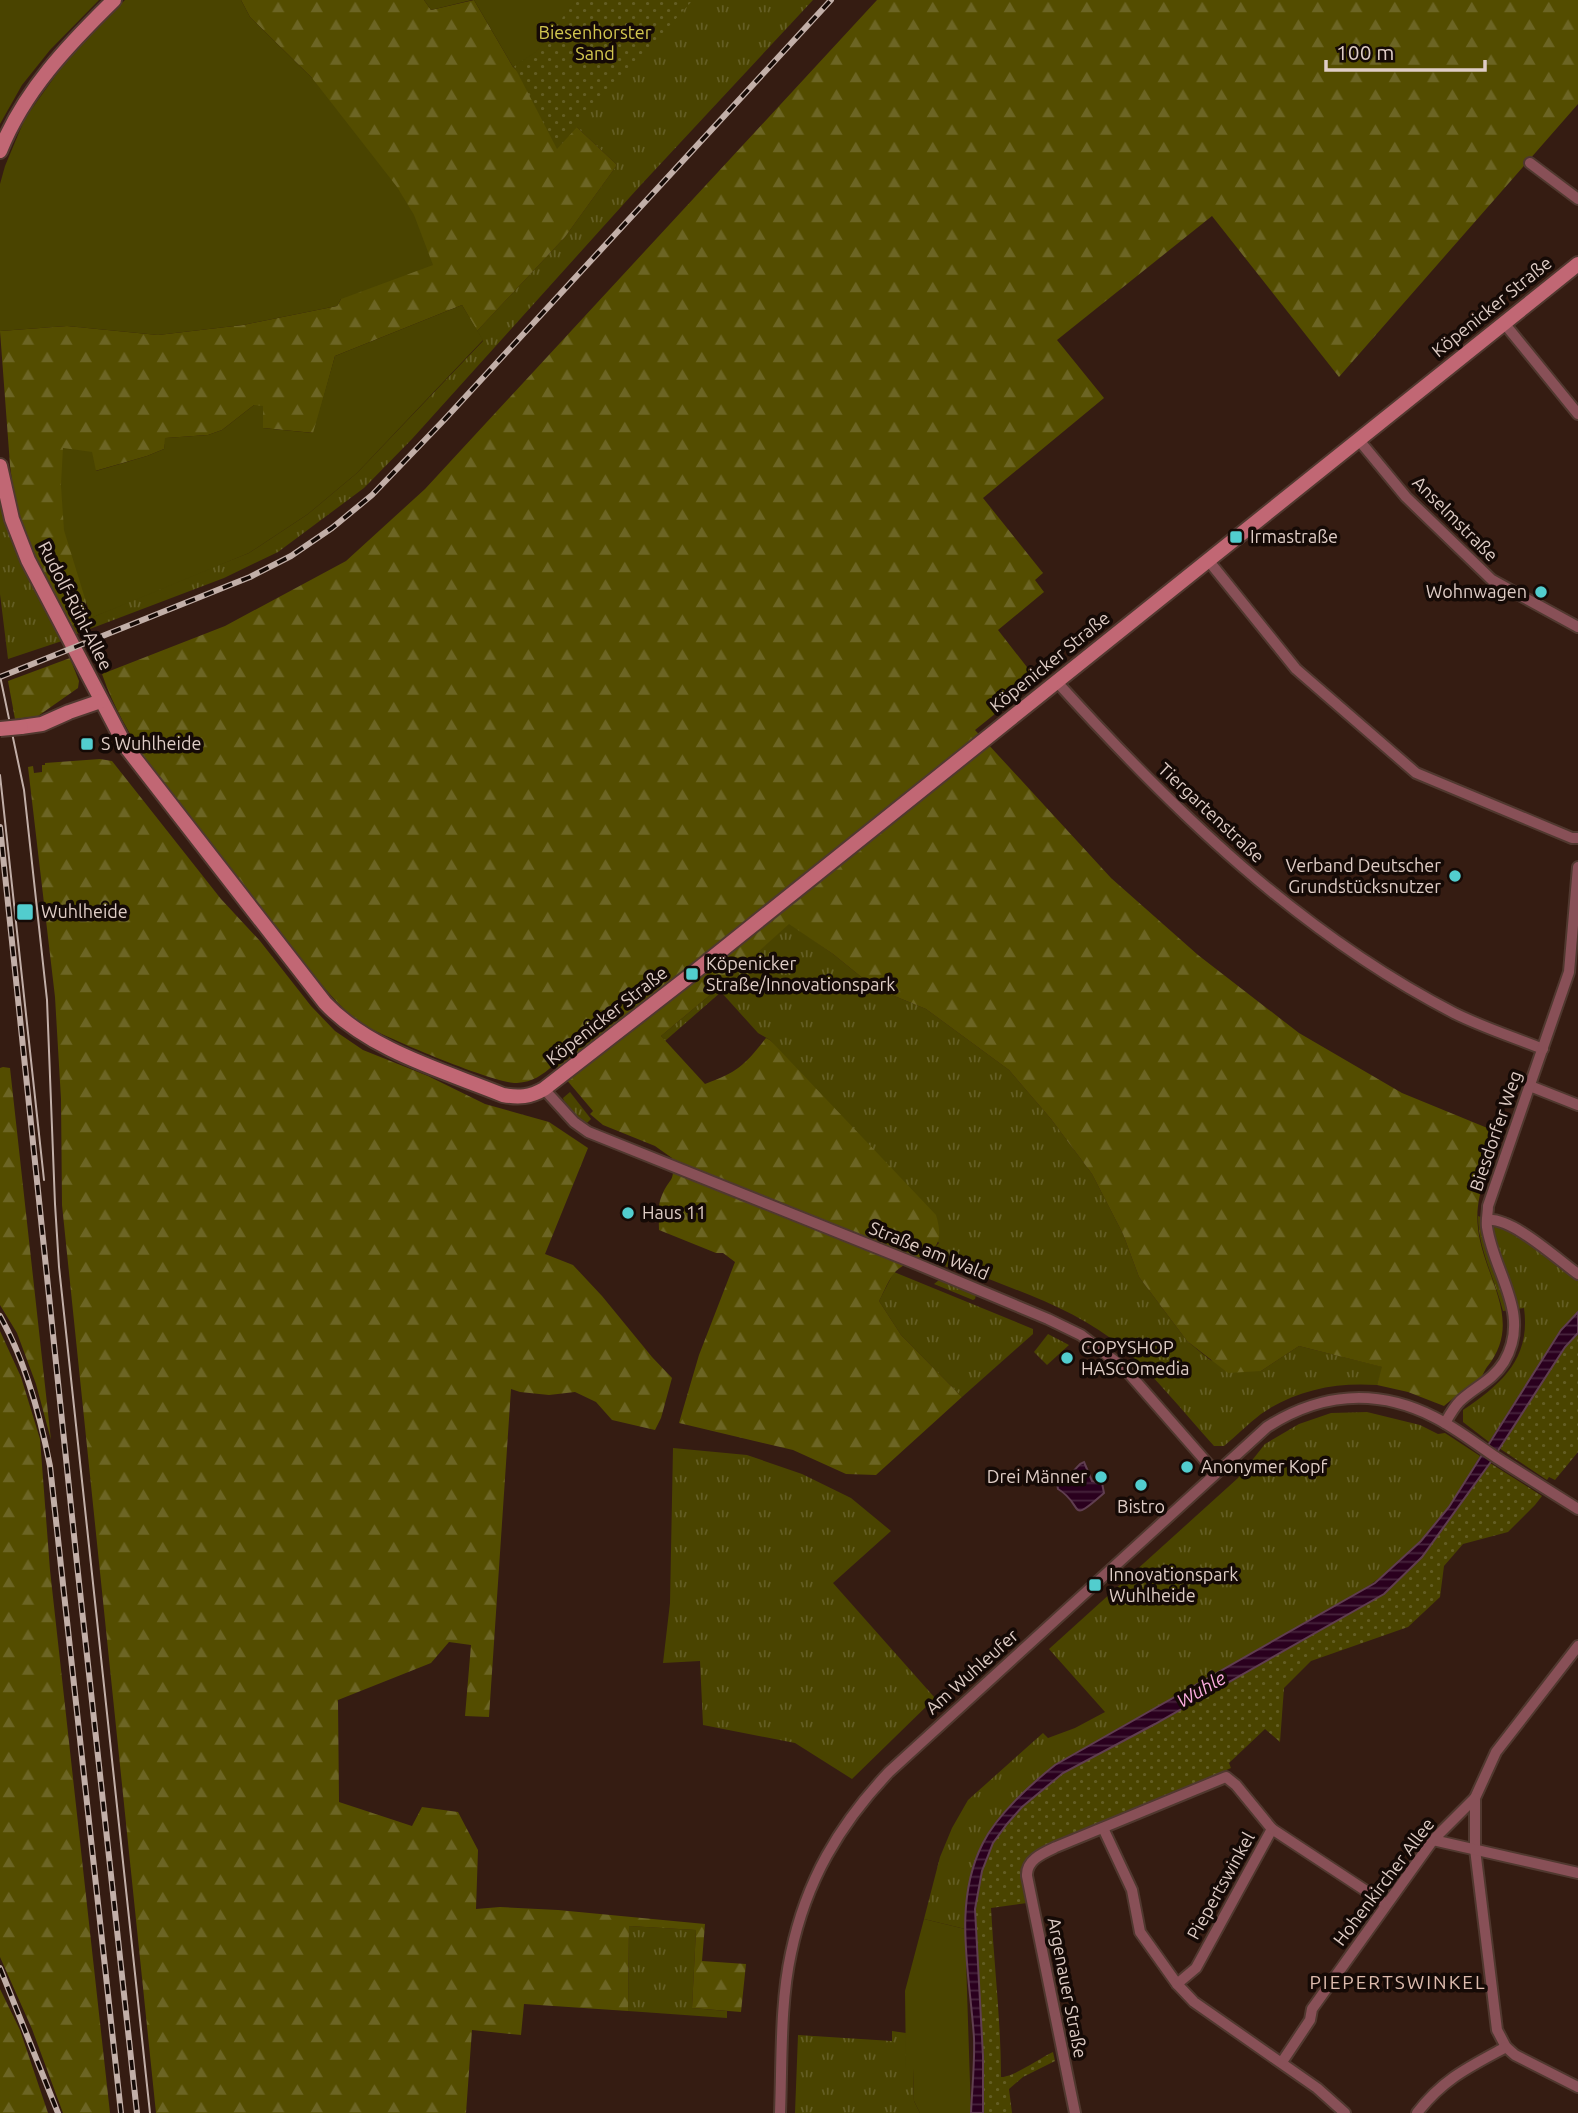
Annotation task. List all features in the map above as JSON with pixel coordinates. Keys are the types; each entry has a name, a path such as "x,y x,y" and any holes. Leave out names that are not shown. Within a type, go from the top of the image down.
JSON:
{"main road":[{"path":"0,151 8,130 44,75 114,0"},
{"name":"Köpenicker Straße","path":"101,701 140,767 314,990 340,1019 373,1041 503,1095 531,1096 544,1089 1057,682 1578,264"},
{"name":"Rudolf-Rühl-Allee","path":"0,466 12,519 28,560 101,701"},
{"path":"0,729 42,724 101,701"}],"street":[{"path":"1530,163 1578,199"},
{"path":"1504,323 1578,414"},
{"name":"Anselmstraße","path":"1358,439 1406,497 1492,580 1578,627"},
{"path":"1208,560 1296,669 1416,773 1572,838 1578,838"},
{"name":"Tiergartenstraße","path":"1057,682 1166,798 1217,846 1348,951 1458,1015 1543,1049"},
{"name":"Biesdorfer Weg","path":"1445,1423 1462,1399 1489,1380 1504,1362 1513,1341 1512,1302 1490,1239 1487,1220 1491,1195 1573,973 1578,867"},
{"path":"1530,1086 1578,1105"},
{"name":"Köpenicker Straße","path":"544,1089 583,1130"},
{"name":"Straße am Wald","path":"583,1130 1048,1319 1081,1335 1125,1369 1216,1472"},
{"path":"1487,1220 1502,1221 1578,1274"},
{"name":"Am Wuhleufer","path":"780,2113 790,1955 817,1874 843,1828 889,1772 1267,1427 1301,1408 1340,1398 1375,1398 1416,1409 1445,1423 1578,1509"},
{"path":"1578,1646 1496,1752 1475,1798 1475,1849 1497,2030 1506,2047 1515,2055 1578,2087"},
{"name":"Piepertswinkel","path":"1027,1869 1035,1858 1045,1852 1226,1777 1236,1785 1272,1829 1196,1968 1177,1984"},
{"name":"Hohenkircher Allee","path":"1282,2062 1310,2020 1312,2009 1386,1904 1433,1840 1475,1798"},
{"path":"1103,1828 1132,1890 1140,1932 1177,1984 1194,2002 1282,2062 1345,2113"},
{"path":"1272,1829 1386,1904"},
{"path":"1433,1840 1578,1873"},
{"name":"Argenauer Straße","path":"1027,1869 1075,2113"},
{"path":"1417,2113 1451,2078 1506,2047"}],"green space":[{"path":"0,0 99,0 50,50 22,85 0,124"},
{"path":"125,0 241,0 250,17 312,78 397,187 414,215 433,265 341,299 337,306 243,325 158,335 67,326 0,331 0,184 5,166 25,118 73,51"},
{"path":"241,0 424,0 431,10 474,0 513,67 617,165 565,237 477,331 462,305 335,356 314,433 263,428 254,405 222,430 208,435 166,438 164,449 95,471 86,606 91,618 70,627 33,557 15,505 0,331 67,326 158,335 243,325 337,306 341,299 312,78 250,17"},
{"path":"424,0 472,0 431,10"},
{"path":"474,0 576,0 536,52 513,67"},
{"name":"Biesenhorster Sand","path":"575,0 693,0 557,149 514,66"},
{"name":"Biesenhorster Sand","path":"576,0 813,0 639,187 412,439 364,488 278,552 224,578 74,635 70,627 249,553 308,514 357,473 483,341 477,331 565,237 617,165 513,67 536,52"},
{"path":"877,0 1578,0 1578,104 1339,377 1212,216 1057,340 1104,398 983,498 1043,573 1035,580 1044,592 998,630 1037,680 975,730 1111,878 1198,955 1299,1033 1402,1093 1502,1134 1484,1180 1477,1216 1481,1246 1499,1298 1502,1332 1498,1350 1480,1378 1444,1406 1408,1392 1377,1385 1382,1367 1299,1346 1261,1371 1228,1373 1187,1341 1139,1277 1123,1234 1092,1174 1051,1119 1009,1070 926,1009 875,988 833,954 789,924 661,1036 705,1084 726,1076 746,1061 766,1038 770,1040 936,1215 939,1239 935,1246 930,1252 896,1271 879,1301 901,1335 962,1397 876,1475 846,1474 793,1450 679,1423 699,1355 735,1262 723,1253 716,1253 659,1230 659,1203 673,1176 672,1158 655,1146 603,1125 590,1114 593,1111 554,1065 528,1081 505,1082 415,1048 362,1024 351,1015 320,983 147,762 106,686 102,674 225,626 346,561 425,489"},
{"path":"462,305 483,340 357,473 308,514 249,553 91,618 64,530 61,485 63,448 92,452 96,471 164,449 165,438 208,435 222,430 254,405 263,406 263,428 313,433 335,356"},
{"path":"0,496 26,571 62,641 8,659 0,594"},
{"path":"70,658 79,681 78,688 38,716 15,719 8,681"},
{"name":"Wuhlheide","path":"100,759 112,761 221,899 335,1031 363,1050 428,1076 485,1104 549,1122 588,1148 545,1254 573,1265 672,1378 655,1430 612,1420 596,1402 575,1392 549,1395 511,1389 489,1717 465,1716 471,1645 449,1642 431,1663 338,1700 339,1802 412,1826 422,1807 458,1812 478,1850 476,1909 500,1907 558,1910 705,1924 702,1961 746,1964 741,2012 692,2008 696,1930 629,1926 628,2011 524,2004 521,2035 472,2030 466,2113 156,2113 62,1205 61,1099 55,997 28,767 33,766 34,773 42,772 42,765 45,763"},
{"path":"789,923 875,988 926,1009 1009,1070 1051,1119 1092,1174 1123,1234 1139,1277 1187,1341 1210,1360 1261,1371 1299,1346 1383,1367 1377,1385 1346,1385 1302,1393 1261,1414 1224,1446 1214,1446 1147,1371 1105,1334 1043,1301 955,1266 946,1267 943,1258 932,1250 939,1243 770,1040 758,1033 721,992 665,1041 661,1036"},
{"path":"0,1068 10,1068 51,1440 36,1384 17,1333 0,1305"},
{"path":"570,1092 591,1119 587,1123 564,1101 563,1098"},
{"path":"1478,1216 1502,1225 1578,1268 1578,1312 1561,1330 1489,1442 1463,1422 1463,1410 1490,1390 1511,1368 1523,1341 1525,1326 1524,1308 1503,1311 1484,1252"},
{"path":"894,1272 1033,1329 1033,1334 962,1397 901,1335 879,1301"},
{"path":"939,1280 976,1295 975,1299 934,1284"},
{"path":"0,1331 21,1377 40,1439 50,1570 110,2113 63,2113 32,2029 0,1957"},
{"path":"1578,1333 1578,1452 1555,1480 1549,1477 1547,1480 1499,1448 1565,1347"},
{"path":"1048,1334 1069,1345 1047,1365 1034,1352"},
{"path":"1367,1412 1420,1425 1438,1434 1445,1433 1480,1456 1453,1501 1428,1534 1377,1580 1349,1599 1110,1733 984,1841 972,1869 965,1929 924,1919 940,1857 968,1800 1043,1733 1048,1738 1075,1728 1105,1712 1049,1649 1238,1478 1265,1444 1299,1424 1331,1413"},
{"path":"673,1448 747,1455 802,1474 851,1498 891,1531 833,1583 935,1698 852,1779 795,1743 703,1725 700,1661 663,1663 670,1603"},
{"path":"1490,1463 1542,1496 1508,1532 1463,1544 1444,1566 1440,1597 1408,1627 1311,1661 1284,1688 1280,1742 1265,1729 1229,1763 1231,1768 1041,1848 1023,1872 1027,1903 991,1908 1001,2077 1019,2071 1053,2052 1055,2061 1023,2077 1009,2089 1012,2113 983,2113 983,2056 975,1910 982,1871 993,1843 1007,1824 1022,1807 1063,1773 1384,1594 1422,1557"},
{"path":"924,1919 965,1929 971,2113 920,2113 914,2101 913,2069 906,2069 905,1991"},
{"path":"629,1926 696,1930 692,2008 727,2011 727,2018 628,2011"},
{"path":"0,1989 20,2030 48,2113 0,2113"},
{"path":"892,2031 906,2033 906,2068 913,2069 914,2101 920,2113 795,2113 798,2035 892,2041"}],"water":[{"name":"Wuhle","path":"1578,1312 1578,1333 1565,1347 1490,1463 1422,1557 1384,1594 1063,1773 1022,1807 1007,1824 993,1843 982,1871 975,1909 983,2056 983,2113 971,2113 974,2038 965,1914 974,1866 989,1832 1025,1791 1055,1765 1375,1583 1421,1541 1449,1507 1561,1330"},
{"path":"1084,1462 1092,1481 1102,1483 1104,1493 1080,1510 1058,1489 1057,1484"}],"tram line":[{"path":"0,676 24,790 47,1000 59,1267 150,2113"},
{"path":"0,775 44,1180"}],"railway":[{"path":"0,677 250,577 291,556 332,528 372,495 445,419 831,0"},
{"path":"0,827 137,2113"},
{"path":"0,1316 31,1389 50,1466 121,2113"},
{"path":"0,1968 58,2113"}],"place":[{"name":"Irmastraße","path":"1236,537"},
{"name":"Wohnwagen","path":"1541,592"},
{"name":"S Wuhlheide","path":"87,744"},
{"name":"Verband Deutscher Grundstücksnutzer","path":"1455,876"},
{"name":"Wuhlheide","path":"25,912"},
{"name":"Köpenicker Straße/Innovationspark","path":"692,974"},
{"name":"Haus 11","path":"628,1213"},
{"name":"COPYSHOP HASCOmedia","path":"1067,1358"},
{"name":"Anonymer Kopf","path":"1187,1467"},
{"name":"Drei Männer","path":"1101,1477"},
{"name":"Bistro","path":"1141,1485"},
{"name":"Innovationspark Wuhlheide","path":"1095,1585"}],"district":[{"name":"PIEPERTSWINKEL","path":"1398,1982"}]}
